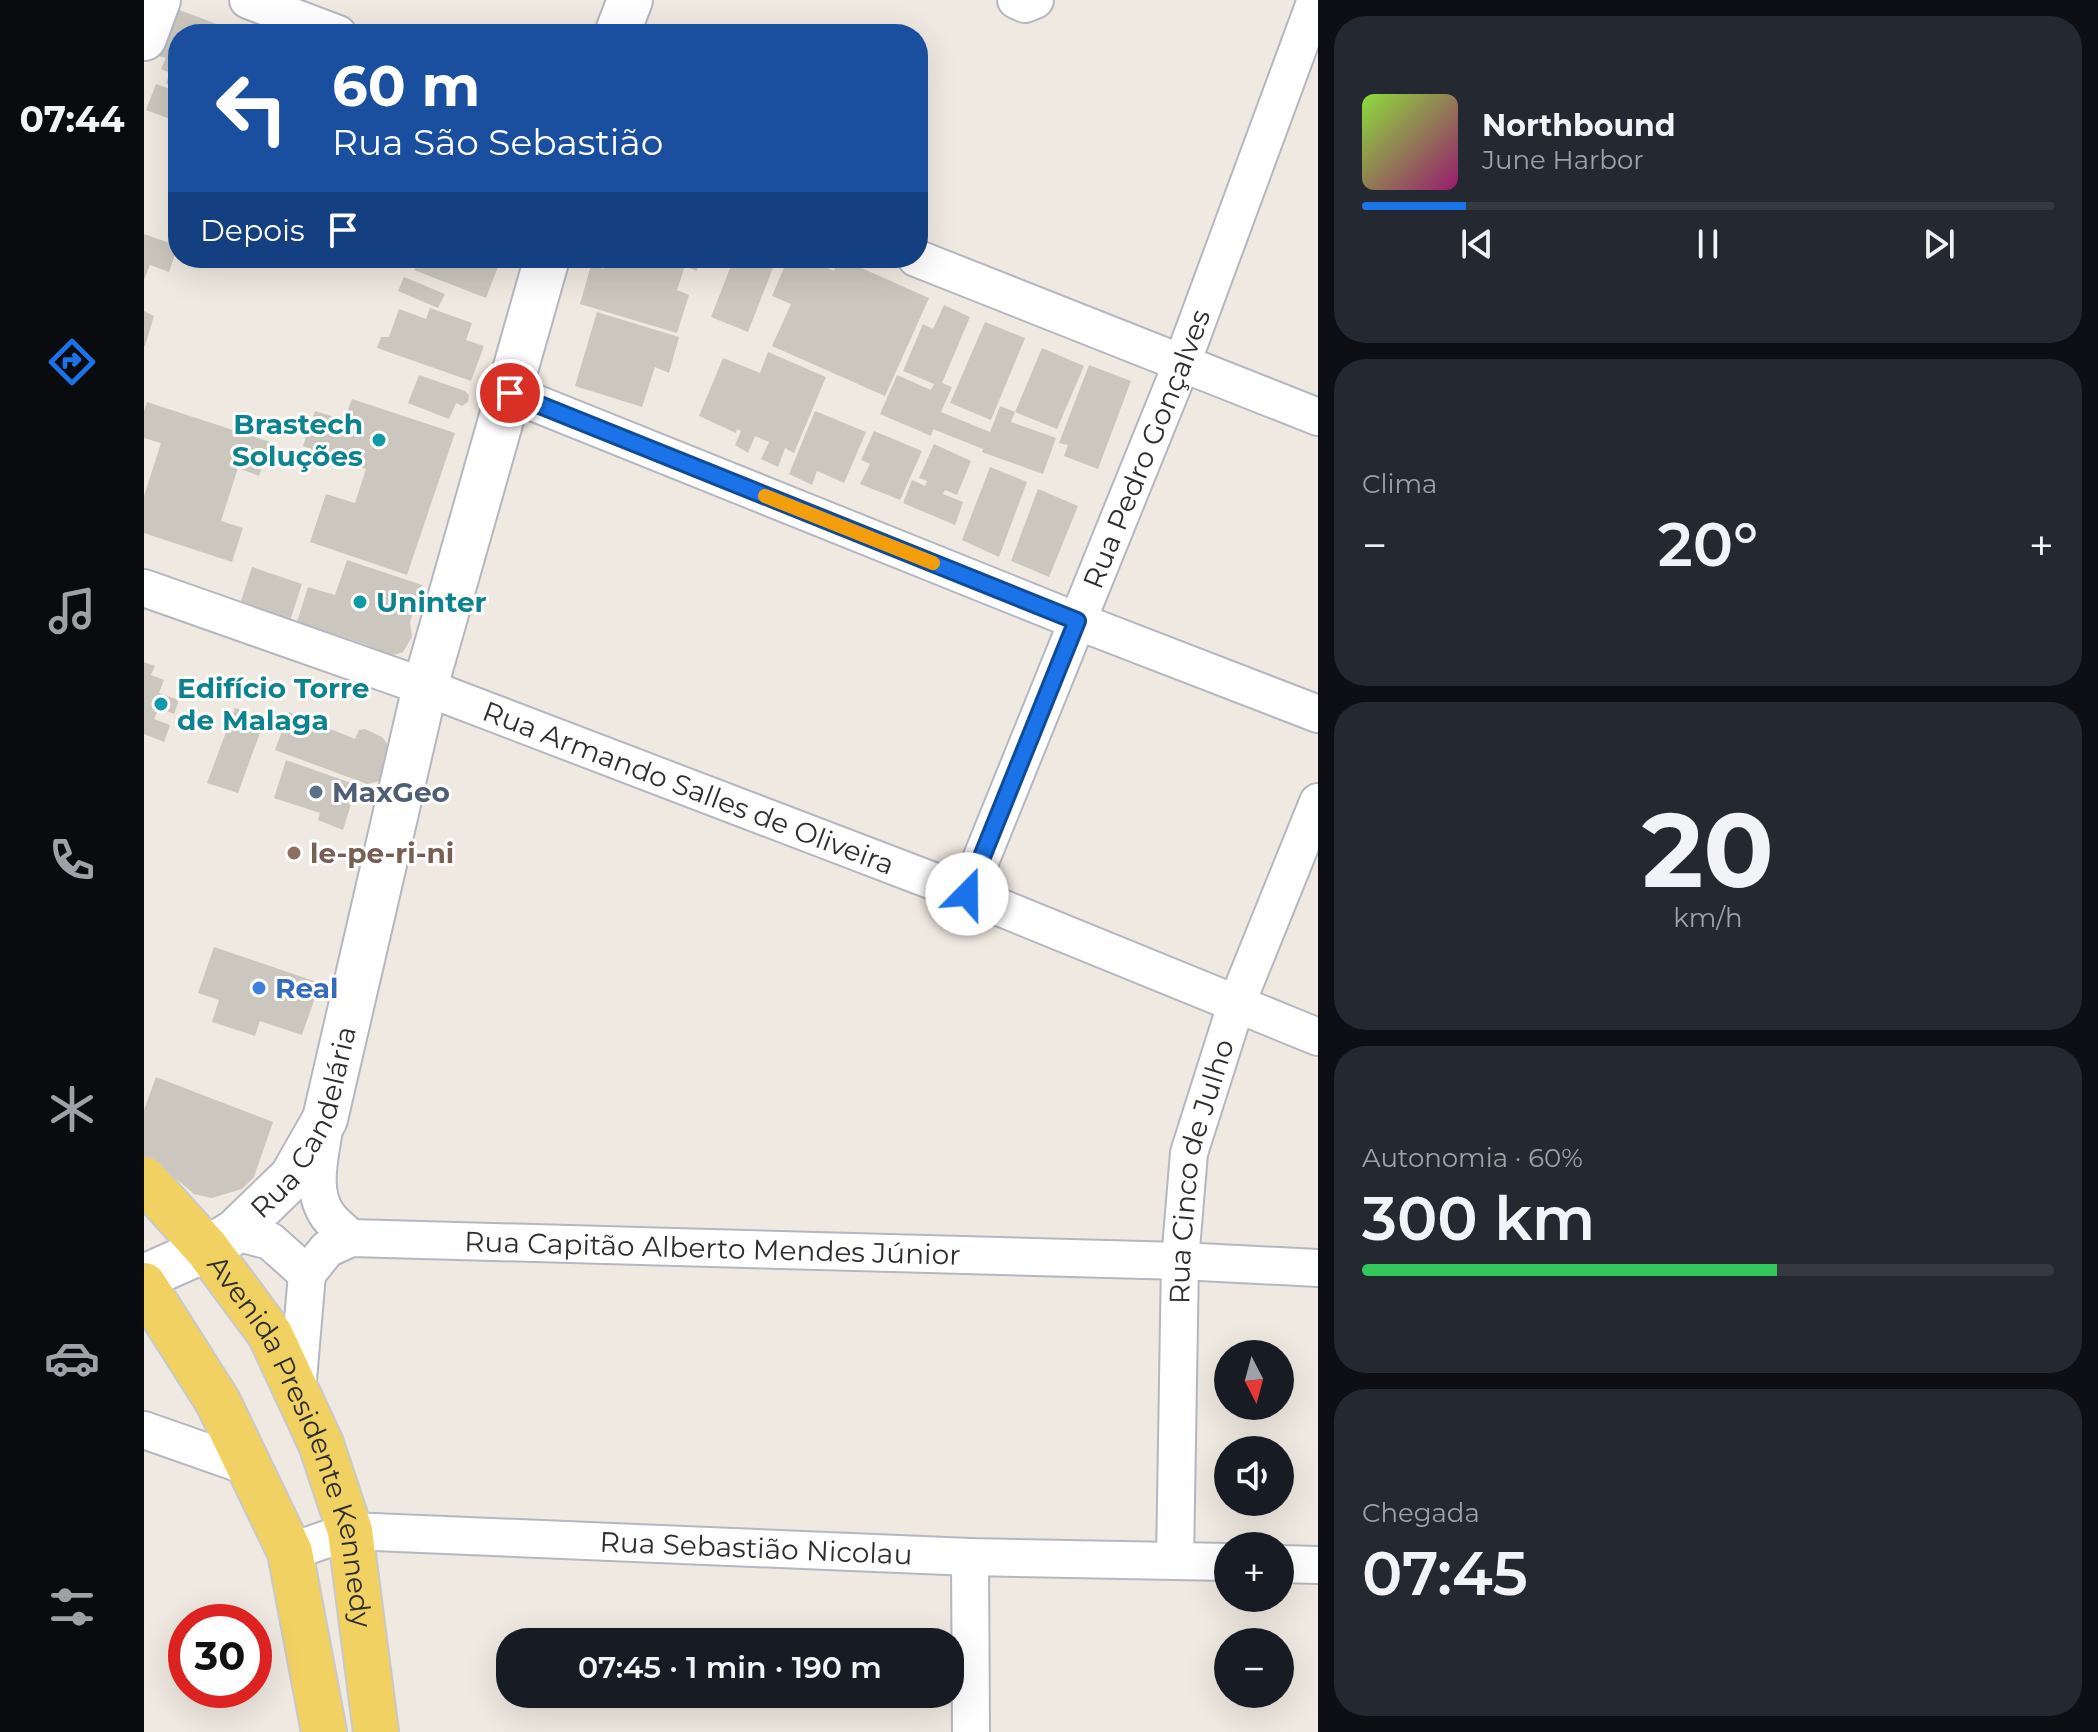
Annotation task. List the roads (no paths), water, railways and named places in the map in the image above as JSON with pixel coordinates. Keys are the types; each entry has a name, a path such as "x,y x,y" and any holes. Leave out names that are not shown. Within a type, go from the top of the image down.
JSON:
{"main road":[{"name":"Avenida Presidente Kennedy","path":"144,1179 221,1241 270,1334 321,1444 350,1531 376,1732"},
{"name":"Avenida Presidente Kennedy","path":"144,1285 218,1402 290,1552 324,1732"}],"street":[{"path":"144,38 158,0"},
{"path":"248,0 312,24"},
{"path":"621,24 630,0"},
{"path":"1016,0 1025,4 1035,0"},
{"name":"Rua Pedro Gonçalves","path":"967,894 1182,363 1316,0"},
{"path":"928,263 1318,417"},
{"name":"Rua Candelária","path":"221,1241 292,1177 325,1119 425,687 544,268"},
{"path":"510,393 1077,621 1318,714"},
{"name":"Rua Armando Salles de Oliveira","path":"144,588 425,687 967,894 1318,1037"},
{"name":"Rua Cinco de Julho","path":"1175,1561 1180,1261 1189,1153 1236,1005 1318,802"},
{"path":"297,1391 307,1274 327,1249 351,1238 329,1217 320,1201 317,1174 325,1119"},
{"name":"Rua Capitão Alberto Mendes Júnior","path":"351,1238 1180,1261 1318,1268"},
{"path":"144,1277 221,1241 270,1241 307,1274"},
{"path":"144,1430 252,1468"},
{"name":"Rua Sebastião Nicolau","path":"290,1552 350,1531 970,1557 1214,1562"},
{"path":"970,1557 971,1732"},
{"path":"1294,1564 1318,1565"}],"place":[{"name":"Brastech Soluções","path":"379,440"},
{"name":"Uninter","path":"360,602"},
{"name":"Edifício Torre de Malaga","path":"161,704"},
{"name":"MaxGeo","path":"316,792"},
{"name":"le-pe-ri-ni","path":"294,853"},
{"name":"Real","path":"259,988"}]}
